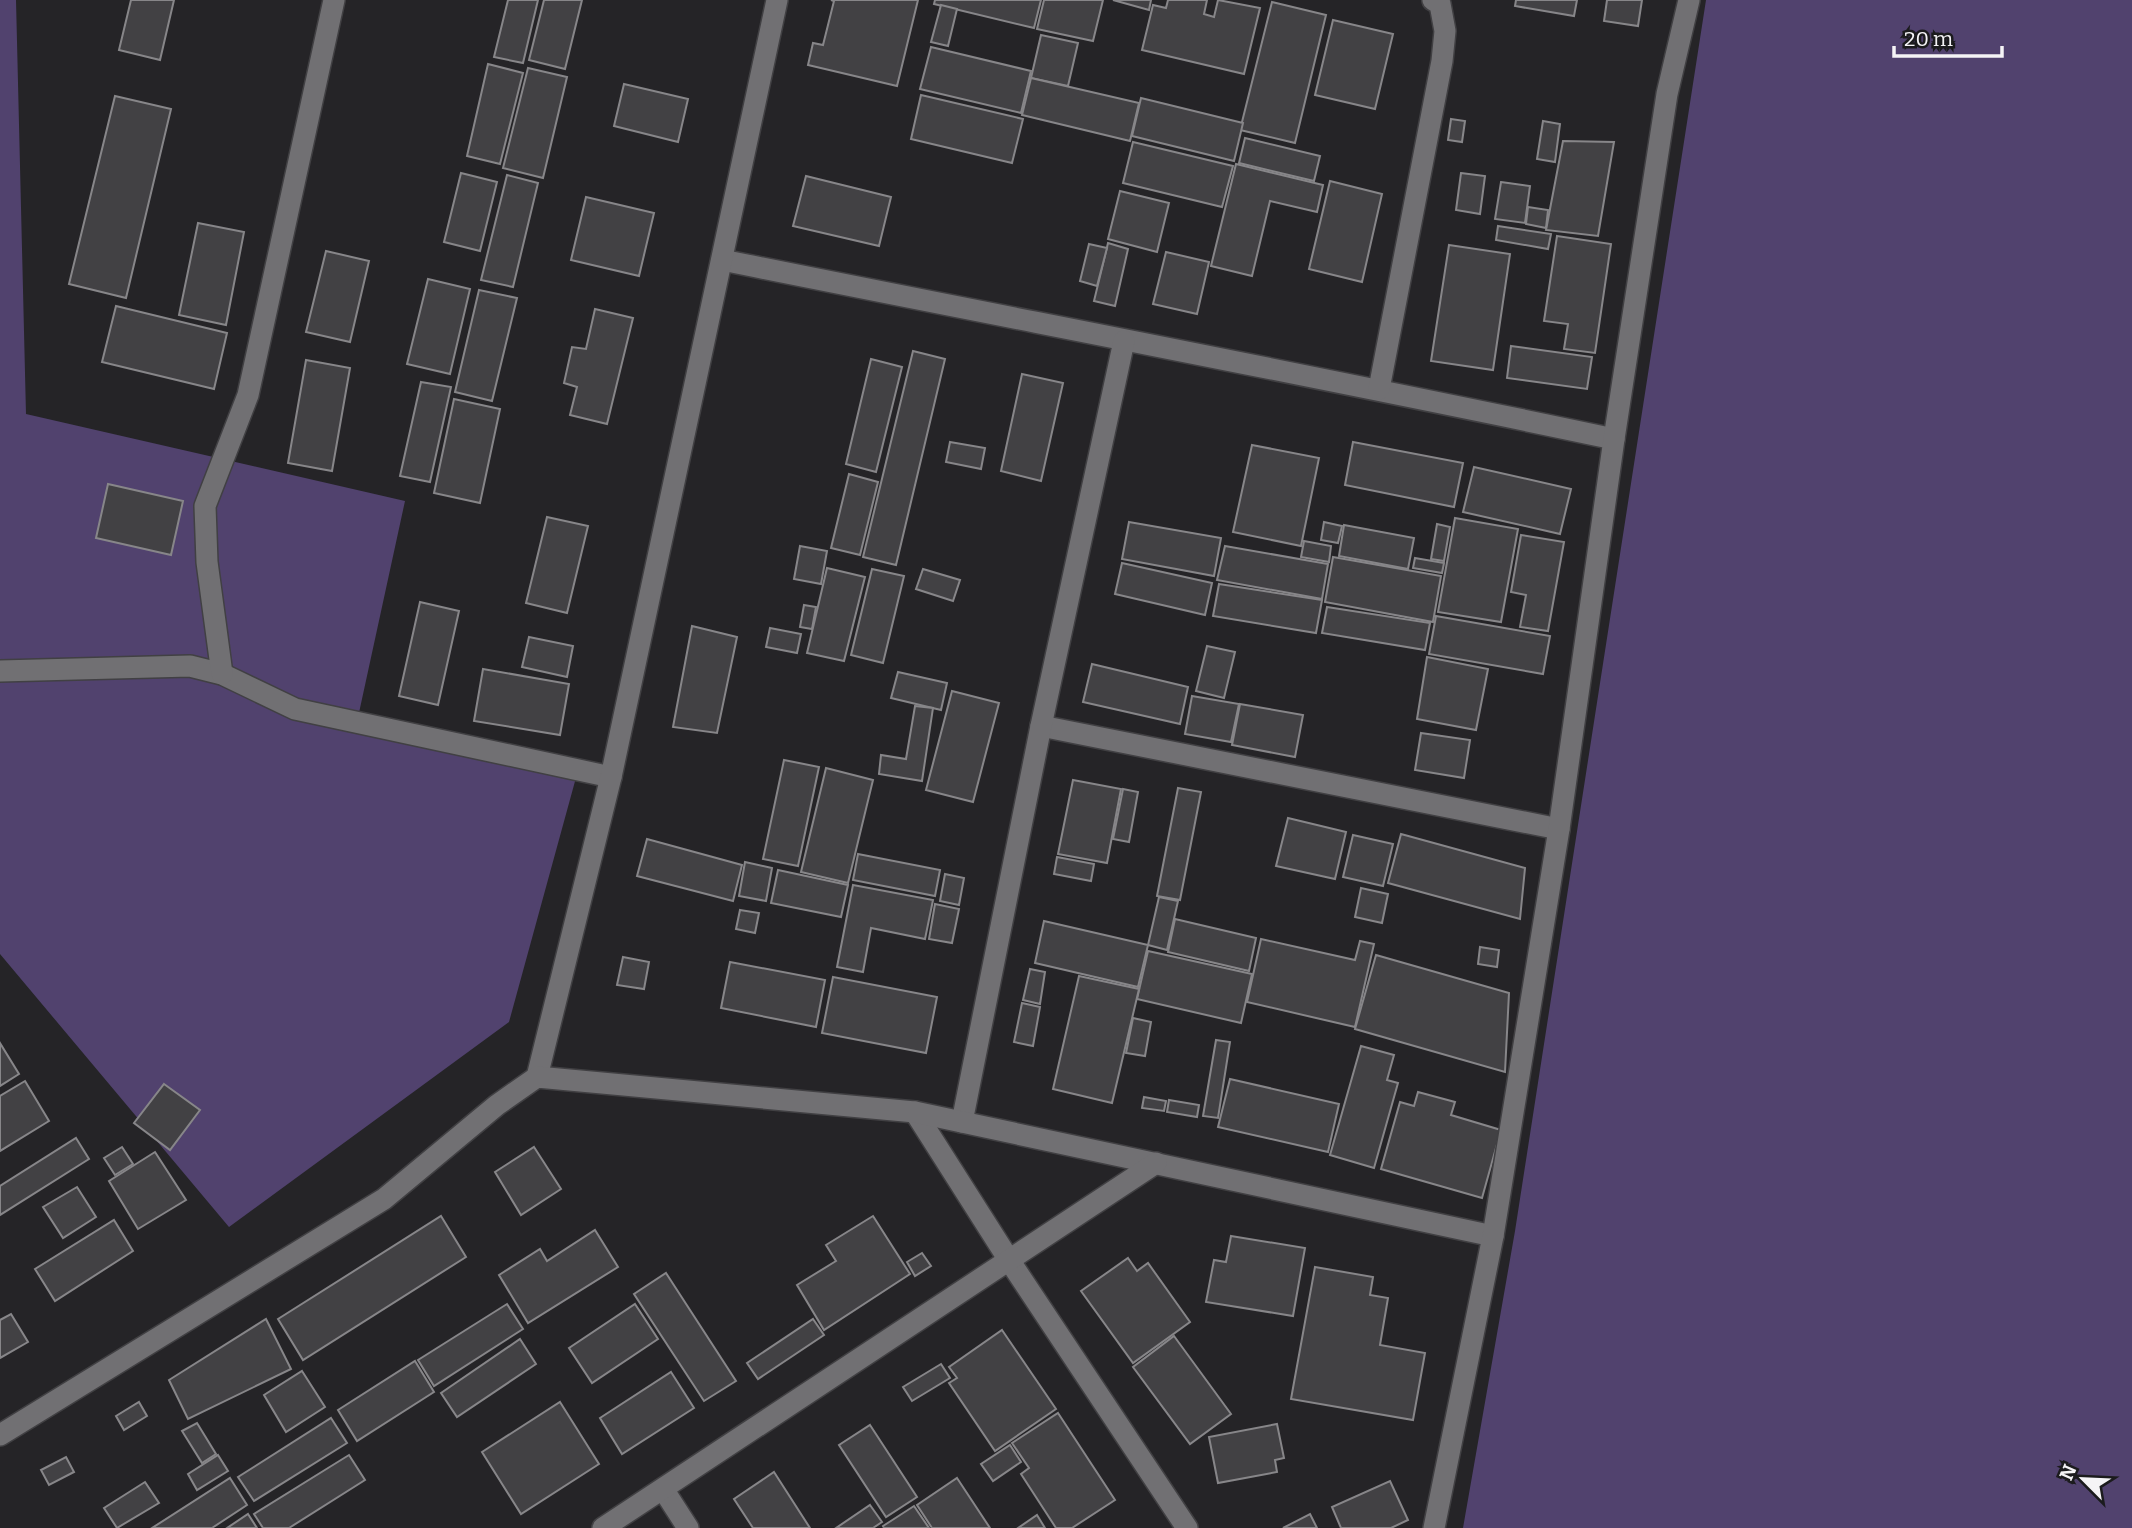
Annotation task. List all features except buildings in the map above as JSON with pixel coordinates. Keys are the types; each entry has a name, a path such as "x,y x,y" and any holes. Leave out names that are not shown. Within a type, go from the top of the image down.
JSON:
{"street":[{"path":"222,674 207,562 205,506 248,395 334,0"},
{"path":"537,1077 611,778 777,0"},
{"path":"1379,389 1442,61 1445,31 1440,4 1433,0"},
{"path":"1434,1528 1493,1236 1559,829 1614,439 1667,94 1689,0"},
{"path":"722,260 1379,389 1614,439"},
{"path":"962,1122 1041,726 1124,341"},
{"path":"0,671 190,666 222,674 295,709 611,778"},
{"path":"1041,726 1559,829"},
{"path":"0,1435 384,1199 497,1105 537,1077 915,1112 1493,1236"},
{"path":"915,1112 1009,1260 1187,1528"},
{"path":"603,1528 1156,1163"},
{"path":"663,1489 688,1528"}],"shaded area":[{"path":"0,0 16,0 26,414 405,501 357,722 577,774 509,1022 229,1227 0,954"},
{"path":"1706,0 2132,0 2132,1528 1463,1528 1515,1231"}]}
